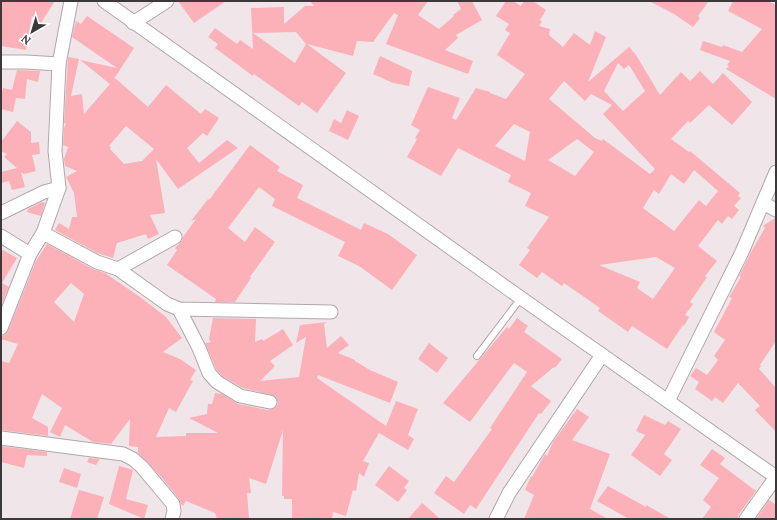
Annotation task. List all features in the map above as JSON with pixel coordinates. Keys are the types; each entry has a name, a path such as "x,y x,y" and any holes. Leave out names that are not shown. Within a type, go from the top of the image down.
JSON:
{"street":[{"path":"1,328 30,254 43,233 59,188 55,150 59,64 71,1"},
{"path":"104,1 521,298 776,477 746,519"},
{"path":"133,23 168,1"},
{"path":"1,62 59,64"},
{"path":"668,401 742,252 776,172"},
{"path":"1,214 44,192 59,188"},
{"path":"763,203 776,210"},
{"path":"43,233 97,262 118,269 167,304 179,309 331,312"},
{"path":"1,236 30,254"},
{"path":"118,269 175,237"},
{"path":"179,309 199,348 209,373 217,382 240,396 270,402"},
{"path":"496,519 509,493 602,355"},
{"path":"1,438 123,454 133,459 173,504 174,511 172,519"}],"lane":[{"path":"478,356 521,298"}],"building":[{"path":"1,1 55,1 41,23 32,16 26,50 1,46"},
{"path":"178,1 226,1 194,23"},
{"path":"310,1 428,1 418,15 439,29 461,9 457,1 472,1 482,20 456,35 458,38 445,50 473,61 468,74 386,44 398,15 394,13 373,42 357,41 353,56 307,44 346,73 317,113 302,102 299,106 254,74 253,76 215,48 218,44 208,37 215,28 237,44 240,40 253,49 251,8 284,7 284,24 305,6 314,6","holes":["296,32 306,44 295,63 253,33"]},
{"path":"506,1 513,1 521,6 524,1 533,1 546,10 540,20 542,22 539,26 550,29 549,35 563,47 574,33 590,45 595,31 606,37 588,82 629,47 636,55 660,95 681,72 690,81 700,71 713,84 723,73 752,102 732,125 709,105 690,123 688,121 671,139 689,152 690,151 740,193 738,196 741,198 734,206 739,210 732,219 728,216 722,224 718,220 698,246 717,261 705,276 707,277 690,302 693,304 685,315 689,317 684,326 683,325 667,349 632,326 628,332 598,311 600,308 564,283 562,286 542,272 537,278 519,265 530,250 527,248 549,217 525,206 531,193 508,182 511,175 458,148 441,176 407,157 417,139 415,138 420,130 411,125 428,87 460,98 452,118 456,120 476,88 506,99 525,74 497,55 510,33 505,30 509,24 496,16","holes":["618,63 624,69 629,65 645,91 623,111 604,91","564,81 585,101 591,94 612,105 603,114 655,169 650,174 603,139 602,141 595,138 549,99","514,124 530,132 525,161 495,146","577,139 594,152 575,176 548,160","694,170 718,191 706,206 699,200 674,231 643,208 654,190 659,194 671,174 684,184","656,257 675,268 653,299 637,288 640,282 599,265"]},
{"path":"649,1 709,1 698,16 700,18 693,27 674,14"},
{"path":"733,1 768,1 776,5 776,99 726,69 729,66 727,65 730,61 700,50 703,41 722,47 723,45 742,52 762,29 728,11"},
{"path":"87,16 134,48 112,82 115,78 148,107 166,85 201,114 205,109 219,118 207,136 203,133 187,148 199,163 227,140 238,148 178,189 156,159 165,213 150,215 159,234 148,239 146,234 117,243 113,258 97,253 55,230 59,223 69,229 72,217 77,217 74,193 66,177 77,171 65,166 64,159 68,147 63,145 64,128 66,124 64,123 68,57 79,59 71,96 82,94 84,114 110,84 80,60 117,68 72,37 76,21 81,24","holes":["126,126 154,149 142,161 124,164 109,146"]},
{"path":"380,56 412,71 409,86 393,83 373,74"},
{"path":"17,70 40,71 38,82 27,79 25,99 16,98 13,112 1,109 1,98 3,88 12,90"},
{"path":"347,110 359,116 348,140 329,131 334,119 341,123"},
{"path":"17,121 31,132 31,143 39,142 40,154 32,155 36,171 24,174 21,172 25,187 12,190 9,181 1,183 1,172 17,168 4,157 7,154 1,151 1,142"},
{"path":"250,145 280,167 277,171 303,185 297,198 361,230 364,223 388,234 417,255 392,290 359,266 338,256 345,242 272,206 275,199 259,187 228,228 245,242 255,227 275,242 250,277 251,278 235,302 215,302 216,299 167,265 177,250 175,248 182,241 183,237 196,219 191,221 208,199 209,200"},
{"path":"42,202 45,203 41,216 27,212 28,209"},
{"path":"775,218 776,341 760,365 761,366 759,369 776,388 776,432 755,410 760,406 738,383 723,403 715,397 712,401 695,389 699,382 690,376 696,368 707,375 718,360 714,356 725,340 714,332 732,298 729,297 741,277 739,276 765,228 763,226"},
{"path":"47,244 93,269 105,273 166,317 182,338 163,352 180,359 196,370 190,380 193,381 176,412 169,408 156,437 186,436 186,433 218,433 189,418 207,414 208,404 212,404 215,393 222,394 238,404 268,410 273,409 278,404 275,396 243,388 222,376 216,369 205,343 211,342 209,339 213,318 256,319 255,342 262,339 263,341 283,329 293,345 270,361 275,366 260,381 299,377 306,337 296,343 300,325 327,322 324,324 327,348 341,336 349,345 338,353 355,360 370,370 398,382 390,403 318,375 317,378 386,426 396,401 418,409 408,435 414,439 408,450 379,433 363,461 369,463 364,477 359,473 356,491 353,490 346,516 333,512 332,519 292,519 292,499 284,499 284,496 282,496 283,430 266,484 249,478 251,493 247,493 249,519 217,519 215,513 186,501 183,506 162,478 138,453 138,447 129,446 130,419 111,444 93,442 65,425 60,437 50,432 62,408 42,394 32,418 48,427 48,436 1,430 1,361 9,363 18,344 1,339 1,336 6,334 8,331 36,261","holes":["71,283 84,294 74,322 54,302"]},
{"path":"1,249 17,258 2,283 9,287 1,306"},
{"path":"517,318 528,326 524,332 562,359 555,368 554,367 531,386 551,401 541,414 539,413 476,509 470,505 464,514 434,493 446,476 454,482 492,429 490,428 527,372 514,363 470,422 443,403 507,327 509,329"},
{"path":"429,343 448,358 437,373 418,359"},
{"path":"577,409 589,417 572,440 610,454 590,509 608,519 524,519 534,495 525,490 531,476 532,477 545,454 547,456 553,442"},
{"path":"644,415 665,425 668,421 681,429 664,454 672,460 660,476 631,455 645,435 636,431"},
{"path":"1,446 47,452 47,456 27,455 24,468 1,462"},
{"path":"712,449 725,458 720,464 756,491 739,514 738,519 702,519 711,507 703,500 719,478 700,465"},
{"path":"89,458 100,459 96,465 87,462"},
{"path":"119,466 133,470 126,499 148,505 144,519 109,504"},
{"path":"389,466 409,481 404,488 407,490 398,502 375,485"},
{"path":"64,468 81,474 77,488 59,482"},
{"path":"608,486 671,519 629,519 597,501"},
{"path":"79,490 104,497 97,519 70,519"},
{"path":"769,500 776,505 776,519 756,519"},
{"path":"422,503 427,507 440,519 408,519"}]}
